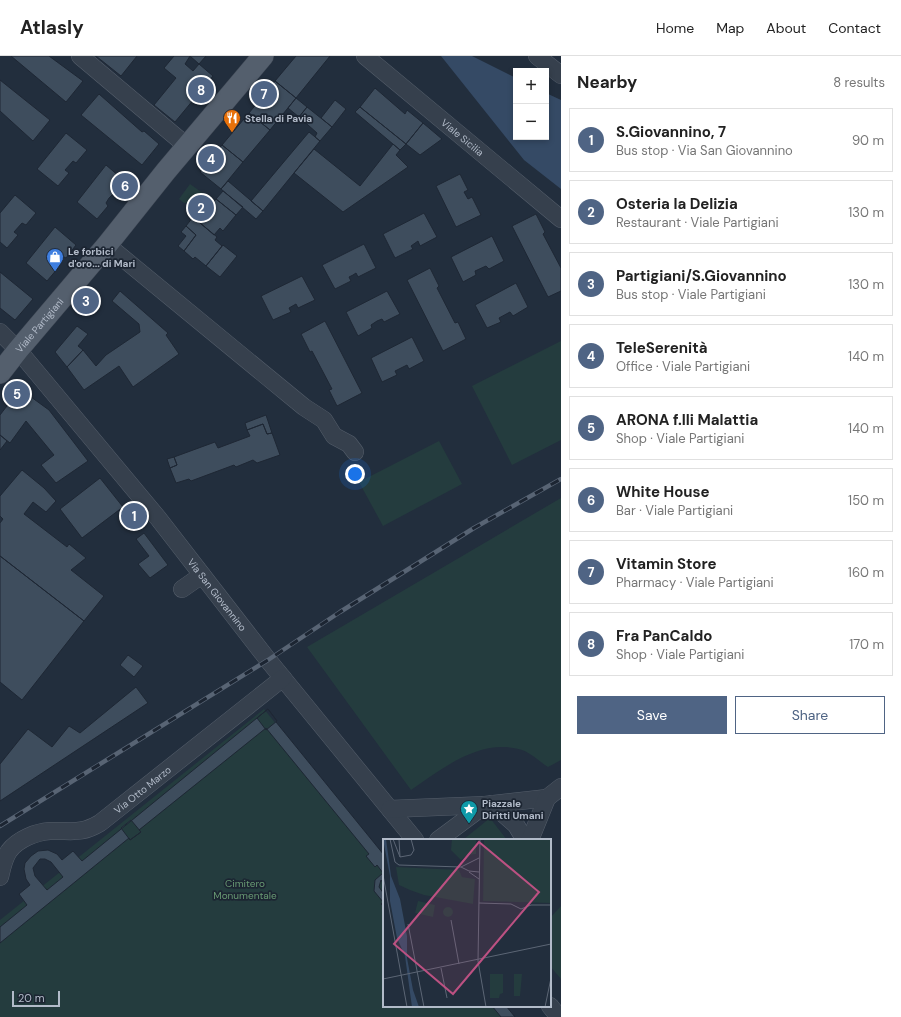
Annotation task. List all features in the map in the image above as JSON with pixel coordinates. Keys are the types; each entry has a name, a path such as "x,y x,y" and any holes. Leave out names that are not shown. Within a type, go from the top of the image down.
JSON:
{"main road":[{"name":"Viale Partigiani","path":"0,373 107,245 166,171 188,147 263,56"}],"street":[{"path":"80,56 188,147"},
{"name":"Viale Sicilia","path":"365,56 561,219"},
{"path":"537,56 561,75"},
{"path":"107,245 304,407 324,420 334,436 349,444 355,452"},
{"name":"Via San Giovannino","path":"0,332 18,350 158,518 283,678 414,839"},
{"path":"182,589 202,575"},
{"name":"Via Otto Marzo","path":"0,877 9,850 21,840 38,832 80,832 89,829 113,813 283,678"},
{"path":"530,839 547,798 561,787"},
{"path":"390,809 489,804 547,798"},
{"path":"439,839 489,804"},
{"path":"489,804 516,825 524,839"},
{"path":"551,1007 559,1017"}],"green space":[{"path":"190,184 208,197 203,203 184,203 179,199"},
{"path":"561,341 561,440 512,465 472,386"},
{"path":"439,441 462,484 383,526 359,482"},
{"path":"561,498 561,760 548,767 532,755 522,750 507,747 477,751 449,764 411,790 307,647"},
{"name":"Cimitero Monumentale","path":"264,709 383,856 383,1007 507,1007 515,1017 0,1017 0,920"},
{"path":"490,818 506,839 464,839"},
{"path":"561,906 561,979 551,967 551,917"}],"water":[{"path":"441,56 472,56 513,76 513,140 549,140 549,94 561,100 561,189 524,160"}],"building":[{"path":"11,56 49,56 83,81 66,102"},
{"path":"96,56 137,56 121,76"},
{"path":"174,56 190,56 185,64 193,71 199,64 213,76 175,122 154,105 176,78 164,68"},
{"path":"190,56 206,56 199,64"},
{"path":"296,56 330,56 296,98 275,81"},
{"path":"0,80 50,120 33,141 0,111"},
{"path":"275,81 296,98 270,130 249,113"},
{"path":"375,88 405,114 407,110 423,123 406,144 360,107"},
{"path":"99,94 142,132 144,131 159,144 142,165 81,115"},
{"path":"296,98 307,107 299,117 288,108"},
{"path":"335,100 346,109 332,127 321,118"},
{"path":"307,107 332,127 320,141 315,137 317,133 299,117"},
{"path":"360,107 406,144 400,150 355,112"},
{"path":"249,113 270,130 243,162 222,145"},
{"path":"423,123 442,139 420,155 406,144"},
{"path":"309,132 320,141 263,211 251,201"},
{"path":"66,133 87,150 76,163 73,161 65,170 69,173 58,186 37,169"},
{"path":"393,144 400,150 396,155 408,167 343,212 294,173 314,149 360,186"},
{"path":"222,145 243,162 221,189 200,172"},
{"path":"106,165 127,183 117,195 113,194 109,198 106,203 108,206 97,219 77,202"},
{"path":"460,174 468,190 464,192 468,199 472,197 481,215 456,227 436,186"},
{"path":"228,181 263,211 256,219 221,189"},
{"path":"223,191 243,207 236,215 216,199"},
{"path":"15,195 36,213 26,225 22,223 14,232 18,235 7,248 0,242 0,213"},
{"path":"216,199 236,215 223,231 220,228 214,235 193,217 207,200 212,204"},
{"path":"424,213 437,237 420,246 418,241 411,246 413,249 395,258 383,234"},
{"path":"536,214 545,232 543,234 561,268 561,291 548,297 512,226"},
{"path":"193,217 217,237 215,240 222,246 206,266 195,257 193,259 184,251 196,235 186,226"},
{"path":"186,226 196,235 184,251 178,246 186,236 181,232"},
{"path":"55,227 76,245 66,258 62,256 55,265 58,268 47,281 26,263"},
{"path":"492,236 504,261 489,269 486,266 475,271 476,275 463,282 451,257"},
{"path":"364,244 376,268 358,277 356,273 349,277 351,281 335,289 322,265"},
{"path":"223,245 237,256 220,277 206,266"},
{"path":"430,268 439,286 437,288 455,323 458,322 466,339 443,351 407,280"},
{"path":"0,272 33,299 15,320 0,308"},
{"path":"302,276 315,300 298,308 296,304 289,308 291,312 273,320 261,296"},
{"path":"516,283 528,307 513,316 510,312 499,318 501,322 487,328 475,305"},
{"path":"120,291 168,333 166,335 179,354 133,387 119,366 84,390 67,367 83,350 96,366 106,355 140,332 139,324 112,301"},
{"path":"387,291 400,314 384,322 382,319 377,321 371,325 372,328 358,336 346,312"},
{"path":"325,321 362,393 337,406 329,390 332,389 312,351 310,352 301,334"},
{"path":"77,326 88,334 78,346 83,350 67,367 55,352"},
{"path":"412,337 424,361 409,369 407,365 395,371 397,375 382,382 371,358"},
{"path":"20,389 49,410 88,461 56,483 41,465 54,455 26,421 10,443 0,435 0,415"},
{"path":"266,415 272,433 267,434 263,424 247,430 245,423"},
{"path":"263,424 267,434 272,433 280,455 257,463 253,460 236,467 234,465 191,481 189,479 176,483 170,468 177,465 174,457 215,442 218,448 250,436 247,430"},
{"path":"0,435 7,441 0,450"},
{"path":"174,457 177,465 170,468 167,459"},
{"path":"22,470 44,488 56,501 46,512 33,502 24,514 67,547 69,544 86,558 71,570 104,596 84,621 0,556 0,523 3,519 0,516 0,496"},
{"path":"100,478 123,507 82,538 60,509"},
{"path":"144,533 168,565 150,578 138,564 149,556 136,539"},
{"path":"0,556 84,621 22,700 0,682"},
{"path":"128,655 143,666 134,677 120,665"},
{"path":"136,687 148,703 0,801 0,764 28,729 52,747 69,726 80,733"},
{"path":"268,709 277,721 276,722 383,854 383,873 377,865 375,867 366,856 369,854 266,728 139,830 141,832 130,840 129,838 0,943 0,927 27,905 19,894 30,885 26,879 24,869 25,863 38,851 48,850 57,854 62,860 73,851 82,861","holes":["40,859 45,859 51,862 63,877 47,890 35,876 33,868"]},
{"path":"268,709 277,721 266,730 257,718"},
{"path":"131,820 141,832 130,840 121,828"},
{"path":"383,873 383,883 381,880 379,887 383,893 383,902 374,891 375,880"},
{"path":"493,1007 507,1007 515,1017 501,1017"}],"railway":[{"path":"0,826 268,660 340,612 474,528 561,479"}],"place":[{"name":"Fra PanCaldo","path":"201,90"},
{"name":"Vitamin Store","path":"264,94"},
{"name":"Stella di Pavia","path":"232,133"},
{"name":"TeleSerenità","path":"211,159"},
{"name":"White House","path":"125,186"},
{"name":"Osteria la Delizia","path":"201,208"},
{"name":"Le forbici d'oro... di Mari","path":"55,272"},
{"name":"Partigiani/S.Giovannino","path":"86,301"},
{"name":"ARONA f.lli Malattia","path":"17,394"},
{"name":"S.Giovannino, 7","path":"134,516"},
{"name":"Piazzale Diritti Umani","path":"469,824"}]}
